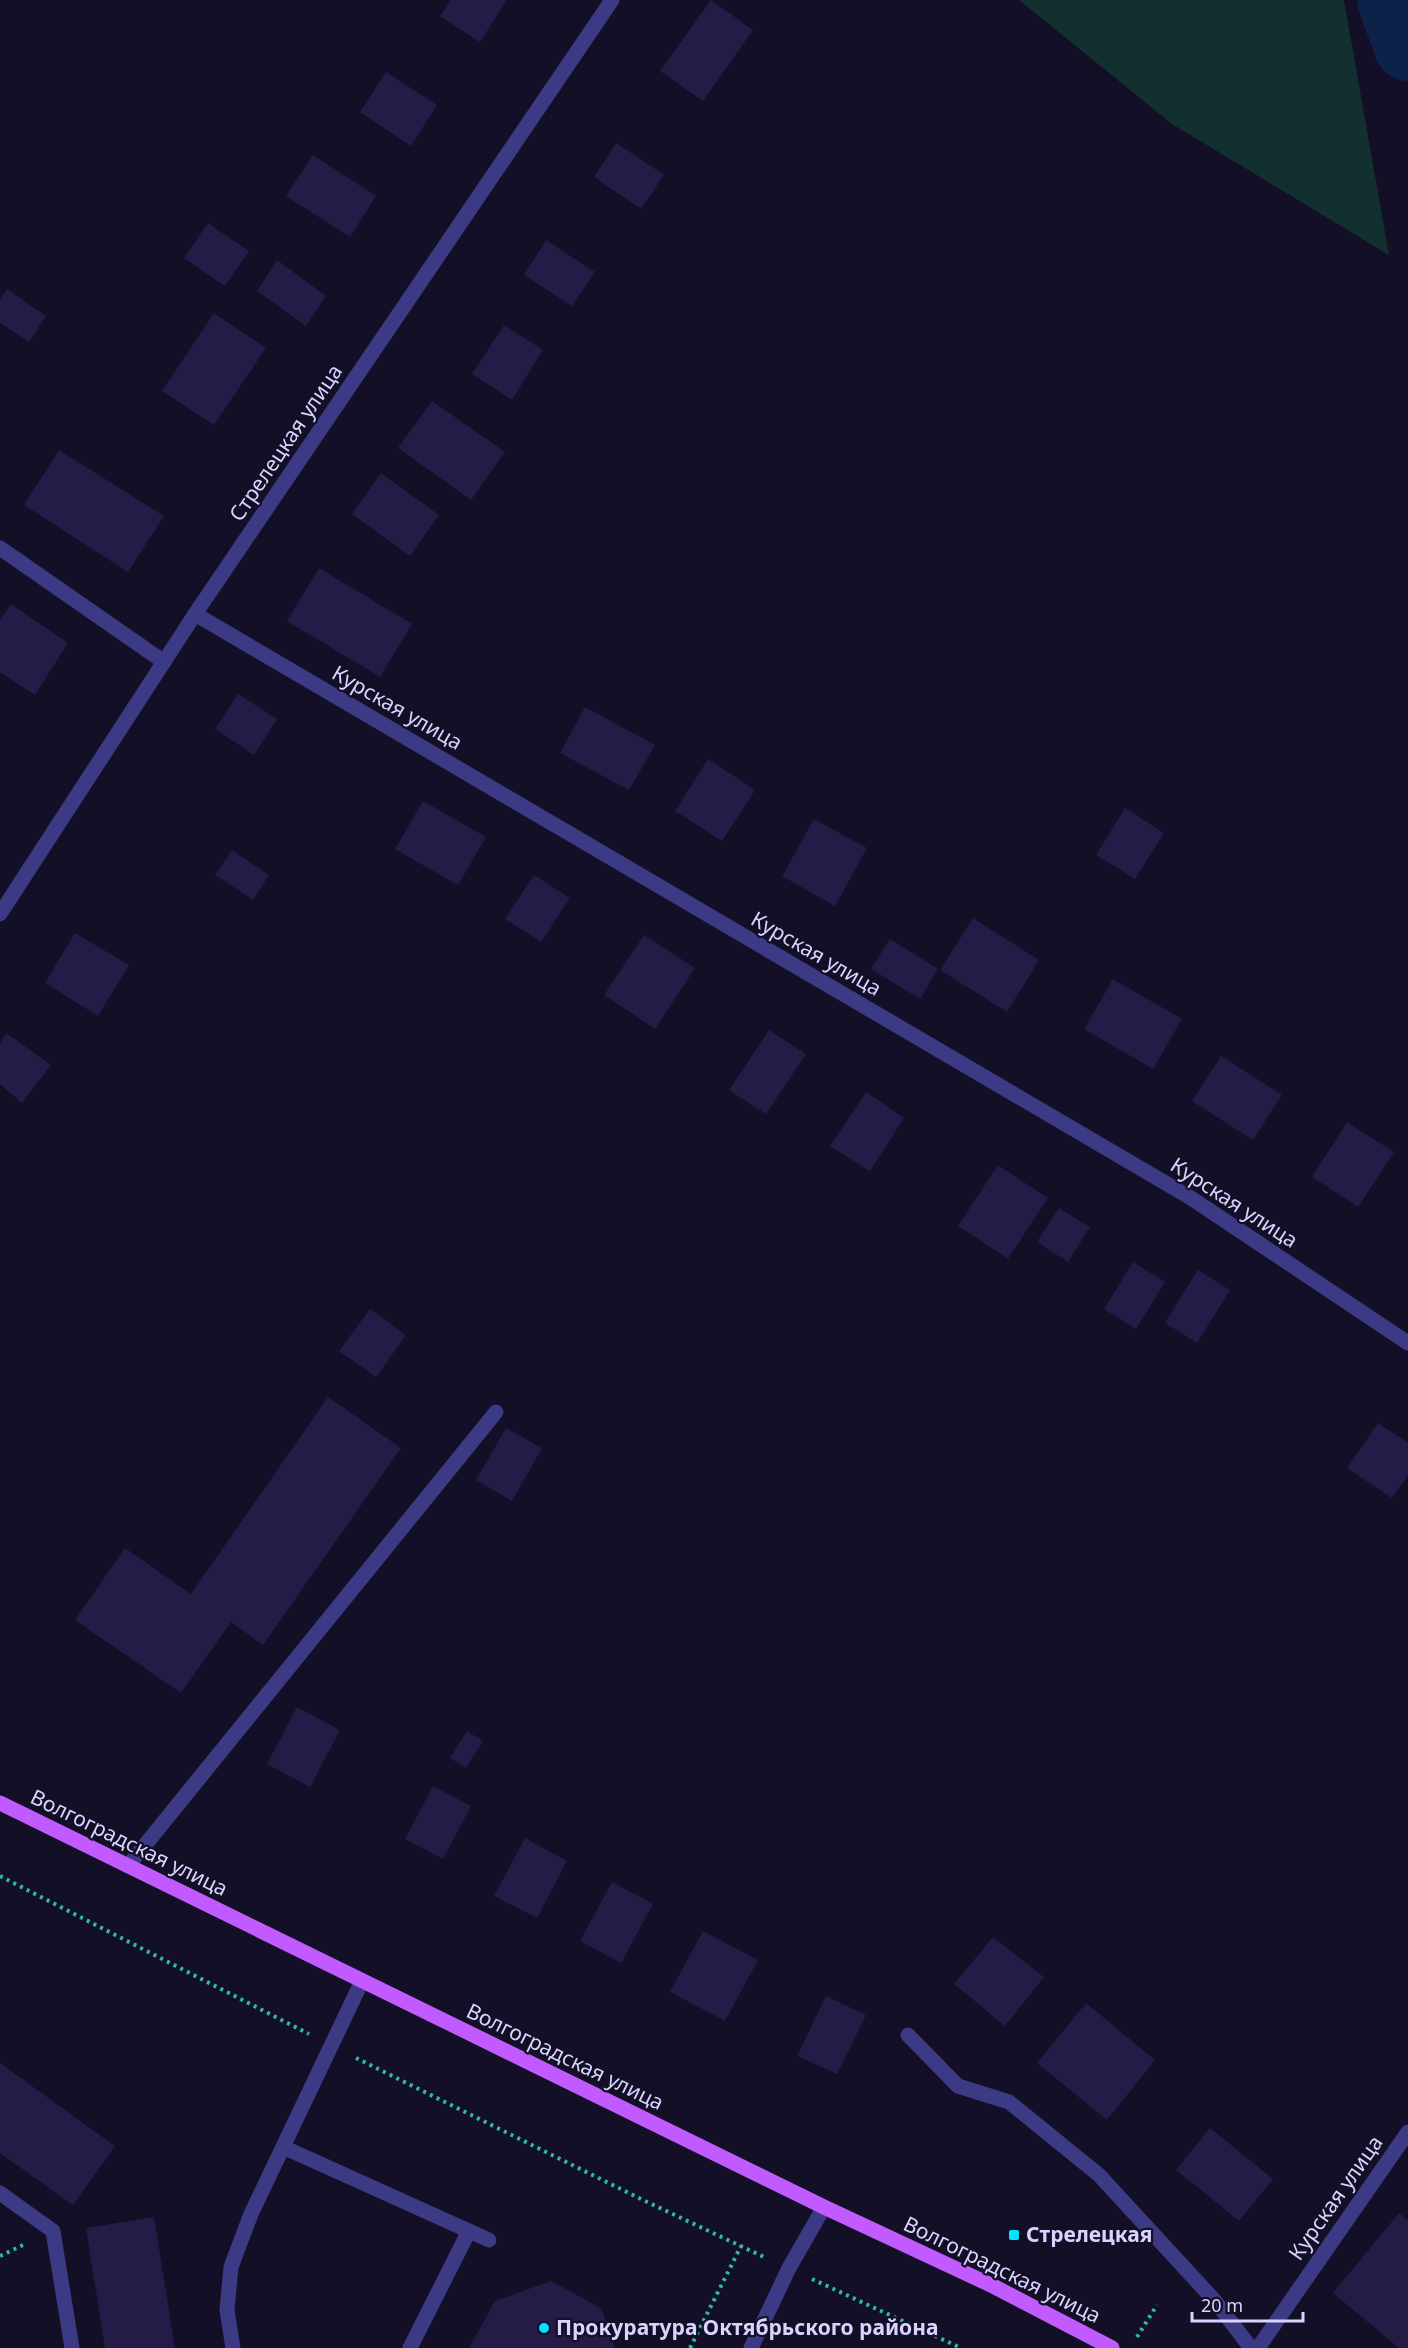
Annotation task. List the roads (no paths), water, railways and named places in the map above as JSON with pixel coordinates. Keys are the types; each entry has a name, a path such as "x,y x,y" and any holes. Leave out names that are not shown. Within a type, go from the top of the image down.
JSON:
{"main road":[{"name":"Волгоградская улица","path":"0,1803 824,2207 993,2286 1112,2348"}],"street":[{"name":"Стрелецкая улица","path":"0,914 195,614 612,0"},
{"path":"0,549 164,662"},
{"name":"Курская улица","path":"195,614 1191,1198 1408,1343"},
{"path":"128,1866 496,1412"},
{"path":"232,2348 227,2310 231,2267 251,2214 362,1982"},
{"path":"908,2035 958,2085 1009,2102 1099,2175 1215,2301 1251,2348"},
{"name":"Курская улица","path":"1258,2348 1408,2132"},
{"path":"283,2147 489,2240"},
{"path":"0,2193 53,2231 72,2348"},
{"path":"751,2348 789,2268 824,2207"},
{"path":"410,2348 469,2231"}],"waterway":[{"path":"1391,0 1408,47"}],"place":[{"name":"Стрелецкая","path":"1014,2235"},
{"name":"Прокуратура Октябрьского района","path":"544,2328"}]}
